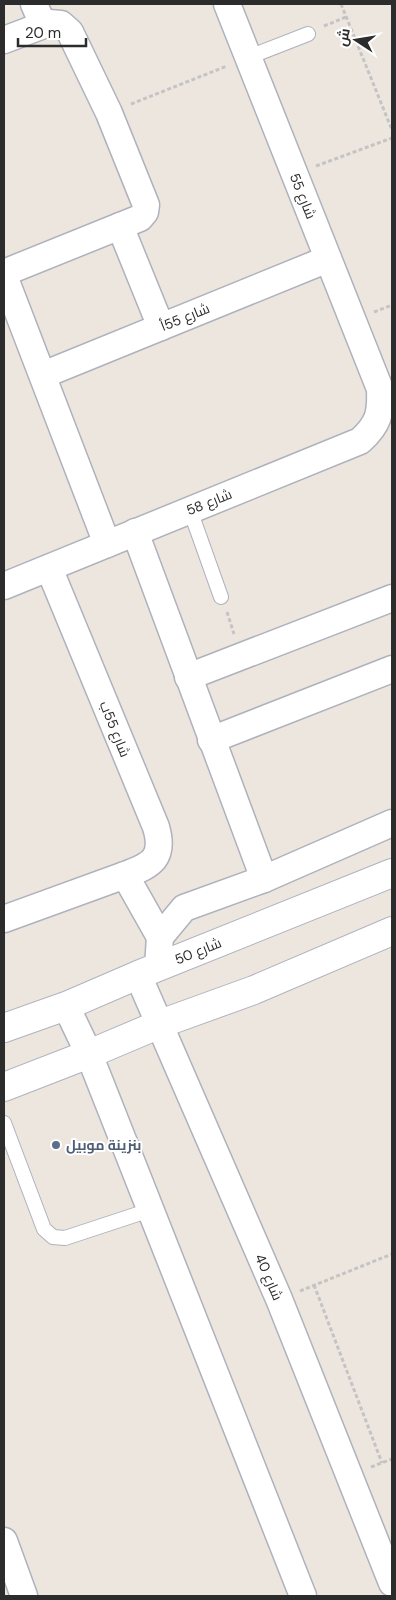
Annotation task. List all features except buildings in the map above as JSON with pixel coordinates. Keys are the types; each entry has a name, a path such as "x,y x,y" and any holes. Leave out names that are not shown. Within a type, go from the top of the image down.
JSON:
{"street":[{"name":"شارع 55","path":"227,4 328,259 386,386"},
{"path":"4,40 39,14 49,23 61,24 70,32 109,113 146,205 146,212 140,218 11,270 6,277 7,284 107,544"},
{"path":"120,226 161,327"},
{"name":"شارع 55أ","path":"42,375 328,259"},
{"name":"شارع 58","path":"4,586 360,441 371,431 378,420 386,386"},
{"path":"135,532 264,879"},
{"name":"شارع 55ب","path":"4,918 144,868 152,861 160,848 156,827 48,568"},
{"path":"188,677 392,598"},
{"path":"211,740 392,669"},
{"path":"148,971 160,937 184,908 264,879 392,823"},
{"name":"شارع 50","path":"4,1028 66,1006 392,873"},
{"path":"125,875 160,937"},
{"path":"4,1086 89,1054 160,1024 254,990 392,932"},
{"name":"شارع 40","path":"148,971 160,1024 279,1299 392,1583"},
{"path":"66,1006 89,1054 303,1596"},
{"path":"4,1541 8,1569 24,1596"}],"lane":[{"path":"248,57 308,34"},
{"path":"190,510 222,597"},
{"path":"4,1123 44,1229 53,1237 65,1238 150,1210"}],"path":[{"path":"341,4 392,130"},
{"path":"308,34 346,17"},
{"path":"109,113 248,57"},
{"path":"294,173 392,138"},
{"path":"222,597 242,656"},
{"path":"279,1299 392,1254"},
{"path":"314,1285 382,1463"}],"place":[{"name":"بنزينة موبيل","path":"56,1145"}]}
